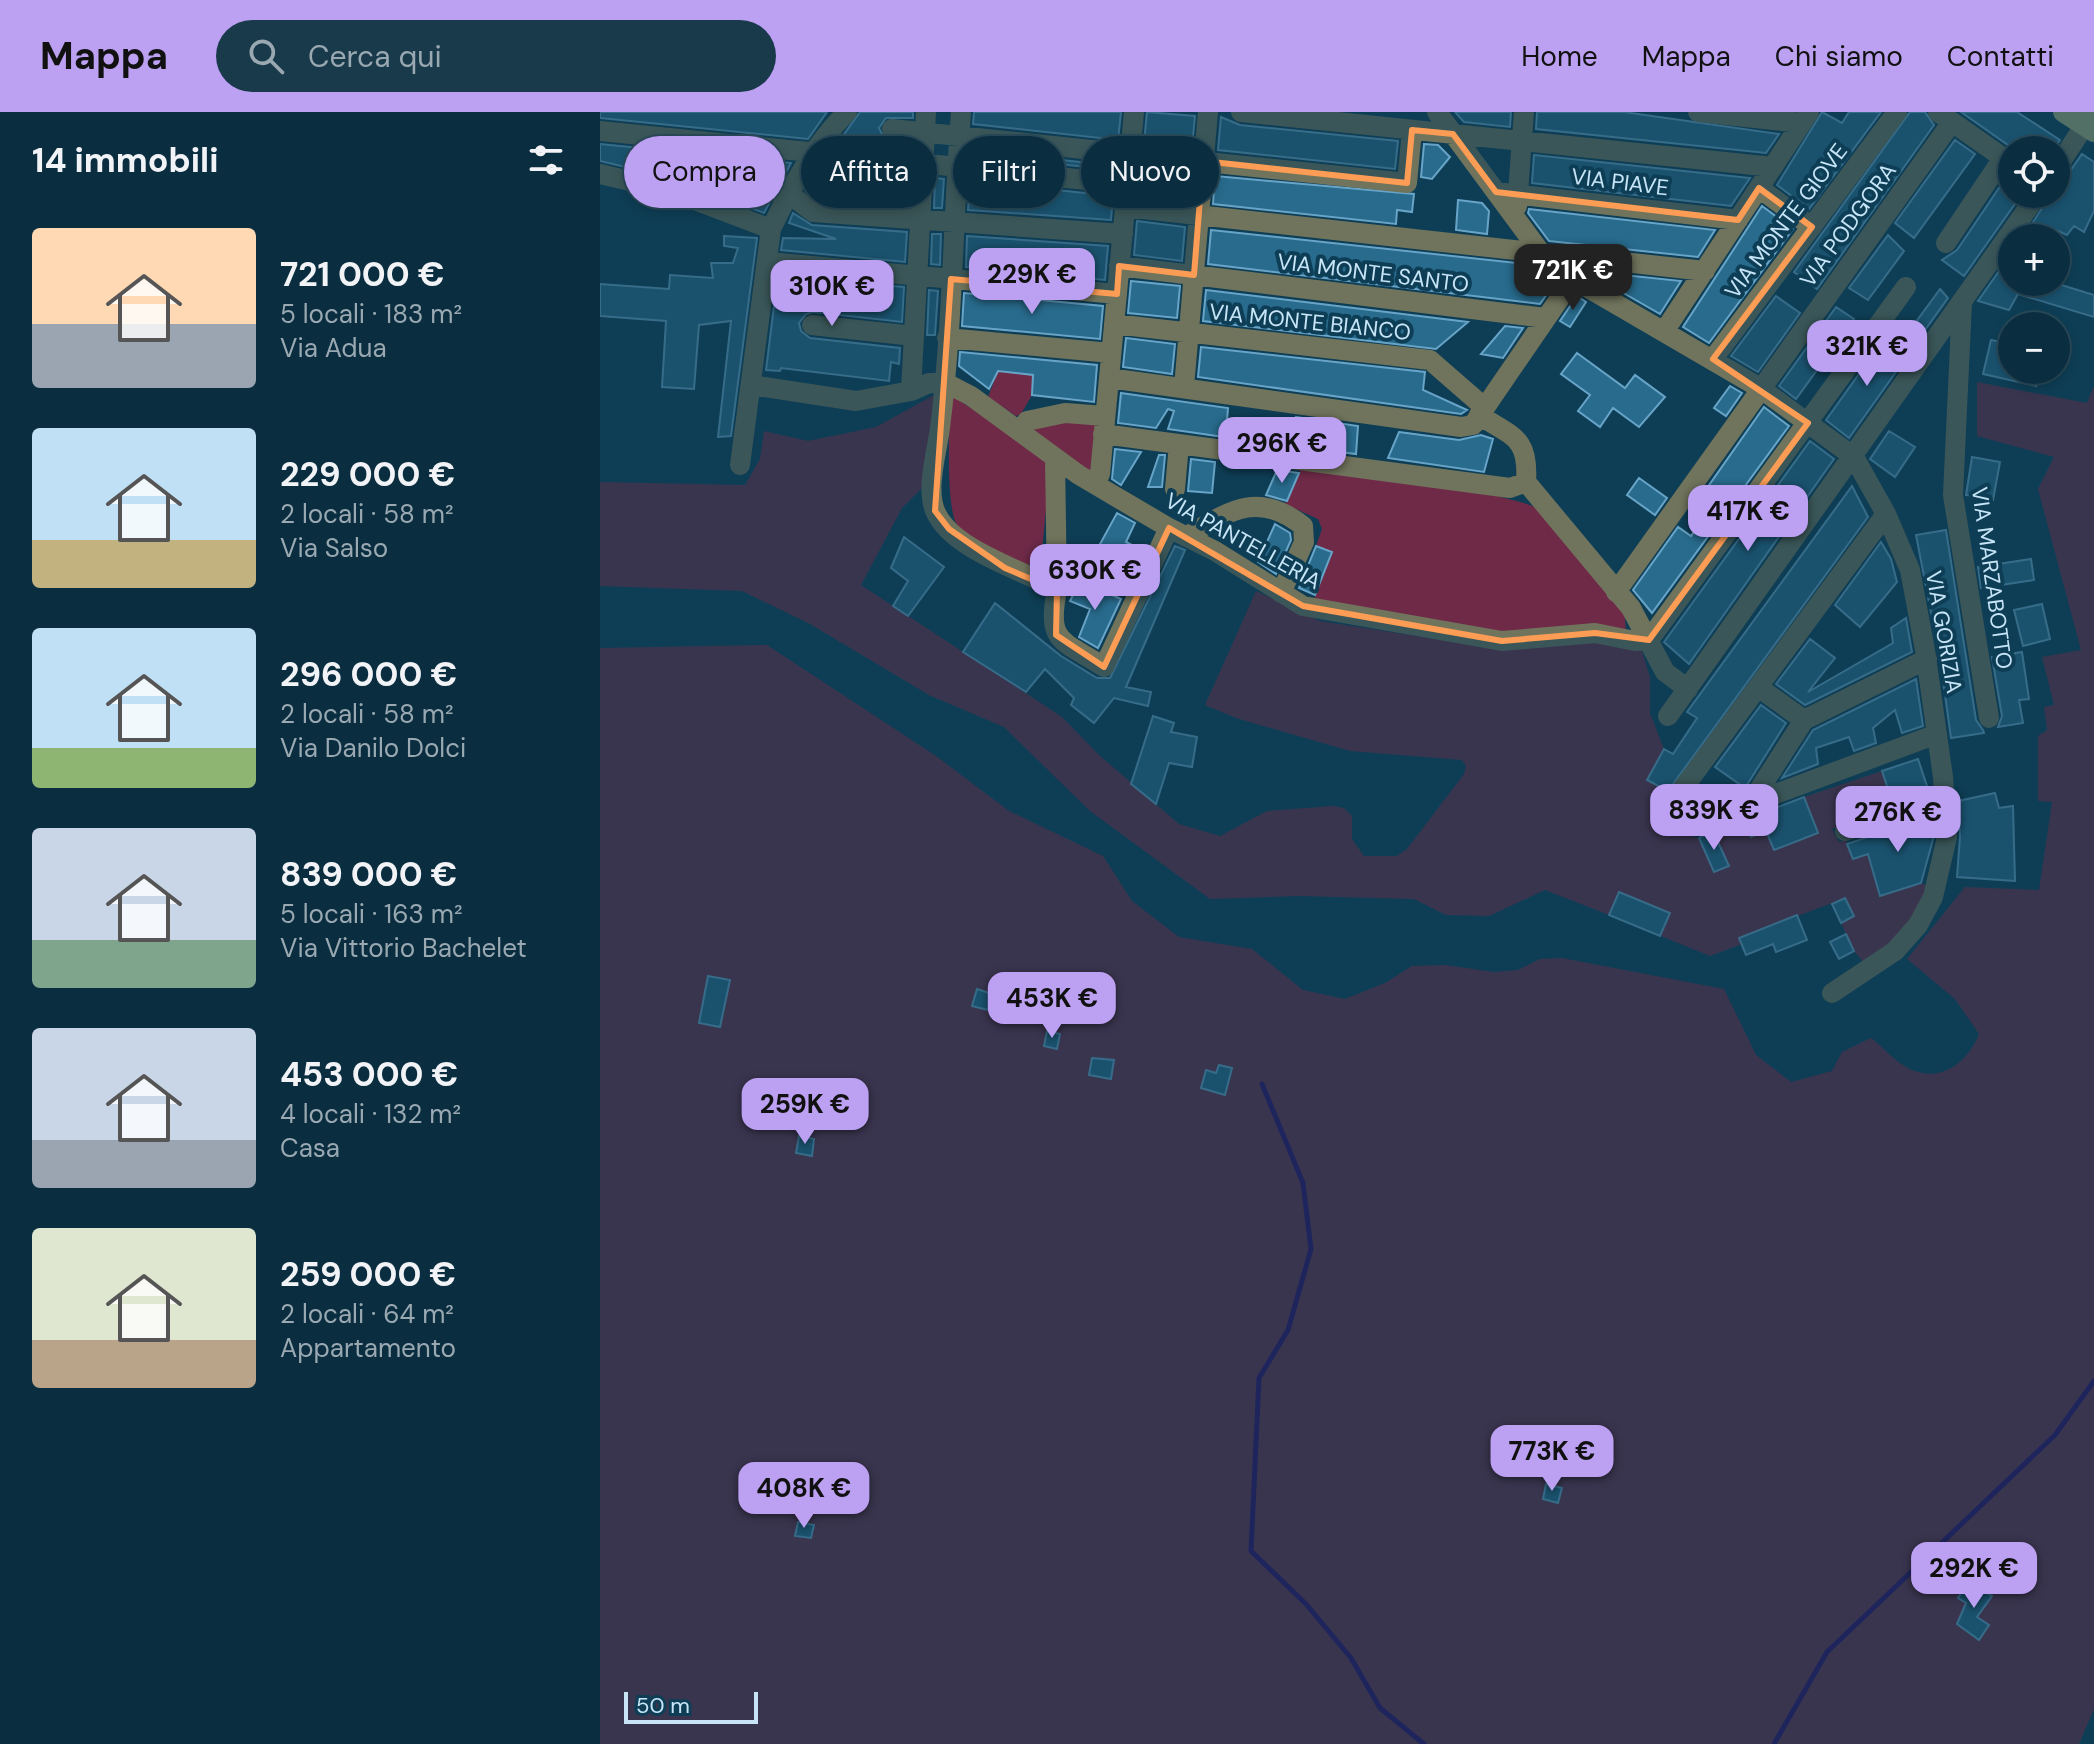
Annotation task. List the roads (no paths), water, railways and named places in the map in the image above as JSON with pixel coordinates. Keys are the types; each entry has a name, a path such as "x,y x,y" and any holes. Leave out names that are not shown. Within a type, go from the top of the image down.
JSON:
{"main road":[{"path":"2063,112 2091,120"}],"street":[{"path":"827,136 847,112"},
{"path":"892,129 925,122 959,136 961,112"},
{"path":"1132,136 1134,112"},
{"path":"1206,136 1208,112"},
{"path":"1241,112 1773,167"},
{"name":"VIA GORIZIA","path":"1437,112 1515,222 1541,253 1573,279 1760,388 1854,457 1886,514 1910,570 1927,659 1945,797 1947,837 1943,867 1933,897 1918,925 1895,951 1832,993"},
{"path":"1515,222 1524,112"},
{"path":"1665,330 1805,118 1698,112"},
{"name":"VIA MONTE GIOVE","path":"1713,359 1897,112"},
{"path":"1945,117 1998,154"},
{"name":"VIA PODGORA","path":"1616,592 1945,117"},
{"path":"2070,148 2091,120"},
{"path":"1219,163 1407,183 1412,130"},
{"path":"600,131 801,150"},
{"path":"740,465 771,229 801,172"},
{"path":"600,174 668,190 771,229"},
{"path":"1946,243 1998,174"},
{"path":"1759,188 1812,227"},
{"name":"VIA PIAVE","path":"1496,192 1738,220"},
{"path":"788,193 813,212 919,217 1123,234"},
{"path":"911,391 920,208"},
{"path":"955,208 946,383 933,486 935,511 949,529 1005,568 1057,590"},
{"path":"1100,474 1125,208"},
{"path":"1134,208 1705,271"},
{"path":"1184,387 1200,208"},
{"path":"1668,716 2028,208"},
{"path":"768,262 1117,294"},
{"name":"VIA MONTE SANTO","path":"1119,266 1546,318"},
{"path":"1109,378 1461,427 1473,425 1573,279"},
{"path":"1649,640 1906,287"},
{"name":"VIA MARZABOTTO","path":"1962,302 1953,495 1989,718"},
{"name":"VIA MONTE BIANCO","path":"1114,324 1430,360 1482,411 1522,442 1528,457 1526,482"},
{"path":"812,325 914,336"},
{"path":"947,338 1111,353"},
{"path":"751,385 856,401 911,391 929,383 946,383"},
{"name":"VIA PANTELLERIA","path":"946,383 1055,458 1303,606 1502,641 1595,633 1635,641 1649,640"},
{"path":"1021,432 1027,421 1065,413 1179,444 1510,488 1526,482 1631,608 1665,672 1688,689"},
{"path":"1175,489 1179,444"},
{"path":"1055,458 1057,590 1052,625 1056,635 1104,667 1178,532 1234,508 1249,505 1290,515 1303,526 1304,542 1281,593"},
{"path":"1886,514 1681,791 1703,821 1937,734"},
{"path":"1750,804 1804,720 1927,659"},
{"path":"1758,687 1804,720"},
{"path":"1845,831 1945,797"}],"waterway":[{"path":"1262,1084 1303,1183 1311,1249 1288,1330 1259,1378 1251,1551 1306,1604 1351,1658 1380,1708 1424,1744"},
{"path":"1774,1744 1827,1652 2055,1435 2094,1381"}]}
